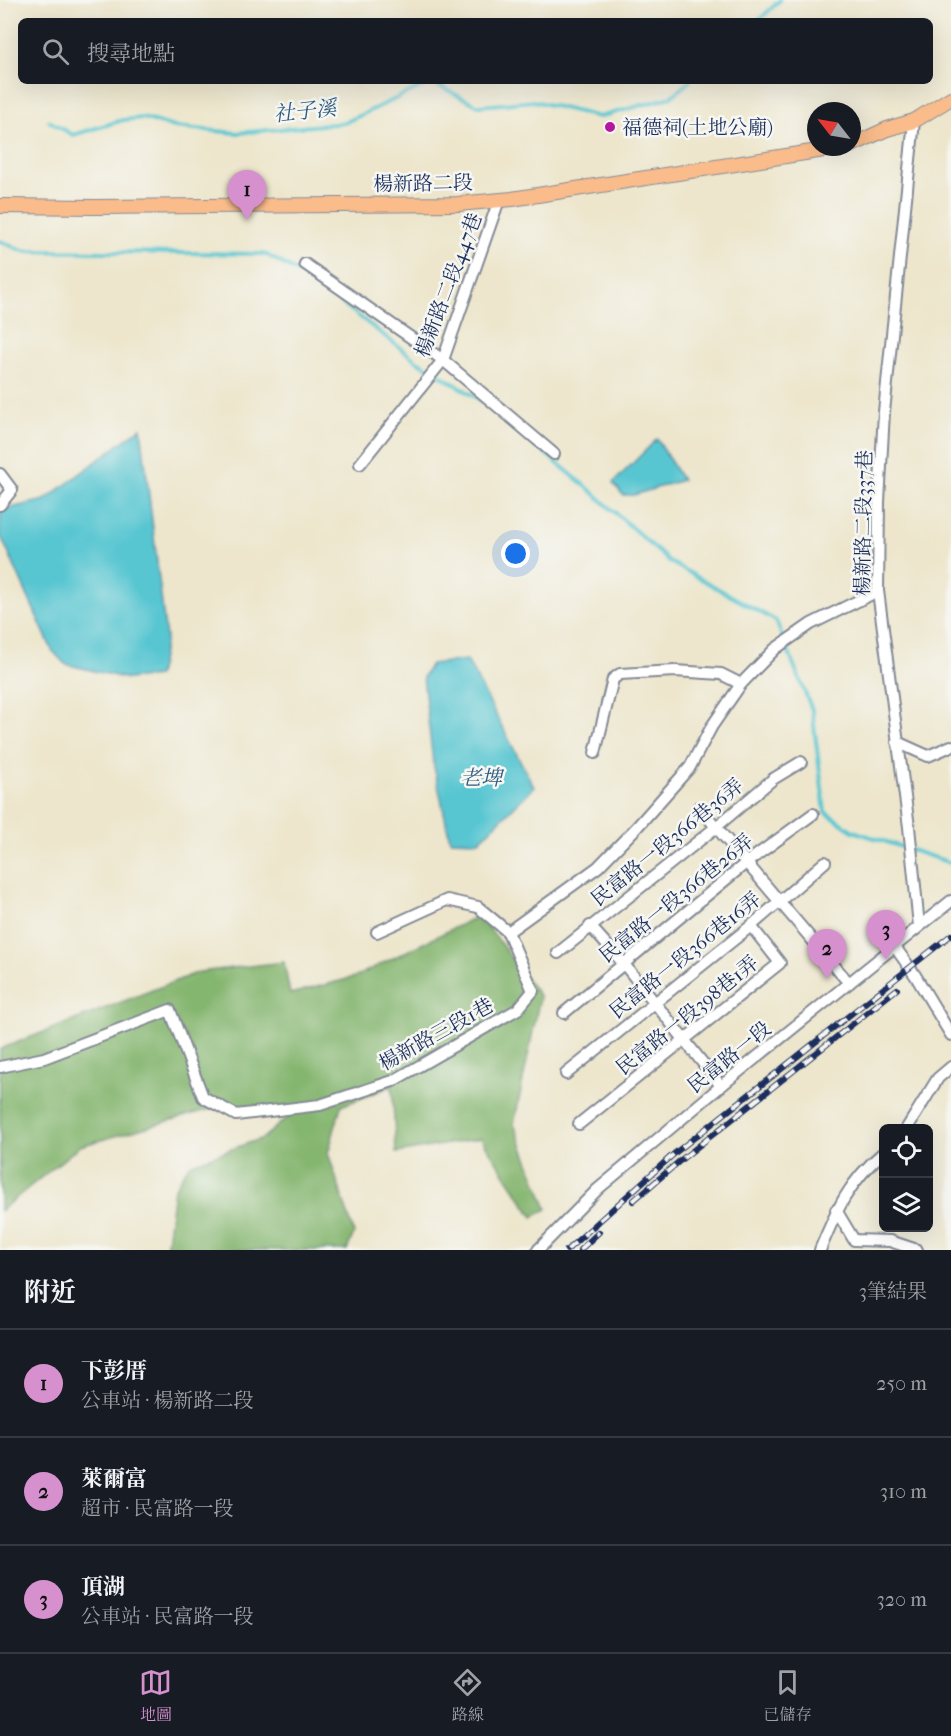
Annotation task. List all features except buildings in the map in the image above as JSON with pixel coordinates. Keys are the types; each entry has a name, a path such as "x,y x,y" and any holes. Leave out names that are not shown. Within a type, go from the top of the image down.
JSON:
{"main road":[{"path":"861,141 887,129 914,121 951,98"},
{"name":"楊新路二段","path":"0,206 458,204 499,200 807,153"}],"street":[{"name":"楊新路二段337巷","path":"914,121 884,412 879,502 878,591 919,926"},
{"name":"楊新路二段447巷","path":"360,464 443,360 499,200"},
{"path":"305,264 443,360 554,454"},
{"path":"0,474 12,490 0,505"},
{"path":"377,932 447,900 478,907 508,932 598,867 638,827 690,767 712,726 741,684 775,649 811,624 878,591"},
{"path":"595,753 613,679 620,674 675,671 721,674 741,684"},
{"path":"897,742 928,756 951,746"},
{"name":"民富路一段366巷36弄","path":"558,953 716,828 773,779 801,762"},
{"path":"699,807 849,983"},
{"name":"民富路一段366巷26弄","path":"564,1012 746,863 813,814"},
{"name":"民富路一段366巷16弄","path":"566,1074 751,926 825,862"},
{"name":"民富路一段","path":"538,1250 598,1189 721,1086 951,901"},
{"path":"590,926 624,964 721,1086"},
{"name":"民富路一段398巷1弄","path":"579,1124 780,963 751,926"},
{"name":"楊新路三段1巷","path":"0,1067 44,1058 170,1010 203,1097 236,1115 320,1105 393,1082 518,1009 533,991 508,932"},
{"path":"895,946 951,1035"},
{"path":"910,1124 938,1078 951,1067"},
{"path":"820,1250 836,1210 856,1178 879,1157"},
{"path":"836,1210 854,1240 890,1241 917,1250"}],"green space":[{"path":"480,915 540,997 514,1124 547,1209 533,1217 481,1138 396,1153 392,1086 341,1106 328,1153 354,1233 347,1250 166,1250 174,1189 189,1164 263,1138 296,1110 218,1107 80,1146 0,1211 0,1049 199,972 284,962 290,994 355,977"}],"water":[{"path":"141,428 166,638 158,676 128,679 65,664 52,650 0,534 1,510 45,500"},
{"path":"657,439 682,480 634,495 623,495 613,483"},
{"name":"老埤","path":"467,660 534,787 479,841 450,840 433,762 423,677 431,664"}],"waterway":[{"name":"社子溪","path":"761,18 780,0"},
{"name":"社子溪","path":"49,121 73,135 123,120 143,118 174,127 237,133 344,123 427,84"},
{"name":"社子溪","path":"435,84 479,106 534,101 599,117 671,97 686,84"},
{"path":"0,241 23,251 265,254 312,280 417,361 479,399 589,489 670,562 776,621 812,710 825,812 853,831 951,863"}],"railway":[{"path":"567,1250 675,1153 951,935"},
{"path":"633,1201 682,1159 897,989"},
{"path":"580,1250 599,1232"}],"place":[{"name":"福德祠(土地公廟)","path":"610,127"},
{"name":"下彭厝","path":"247,220"},
{"name":"頂湖","path":"886,960"},
{"name":"萊爾富","path":"827,979"}]}
